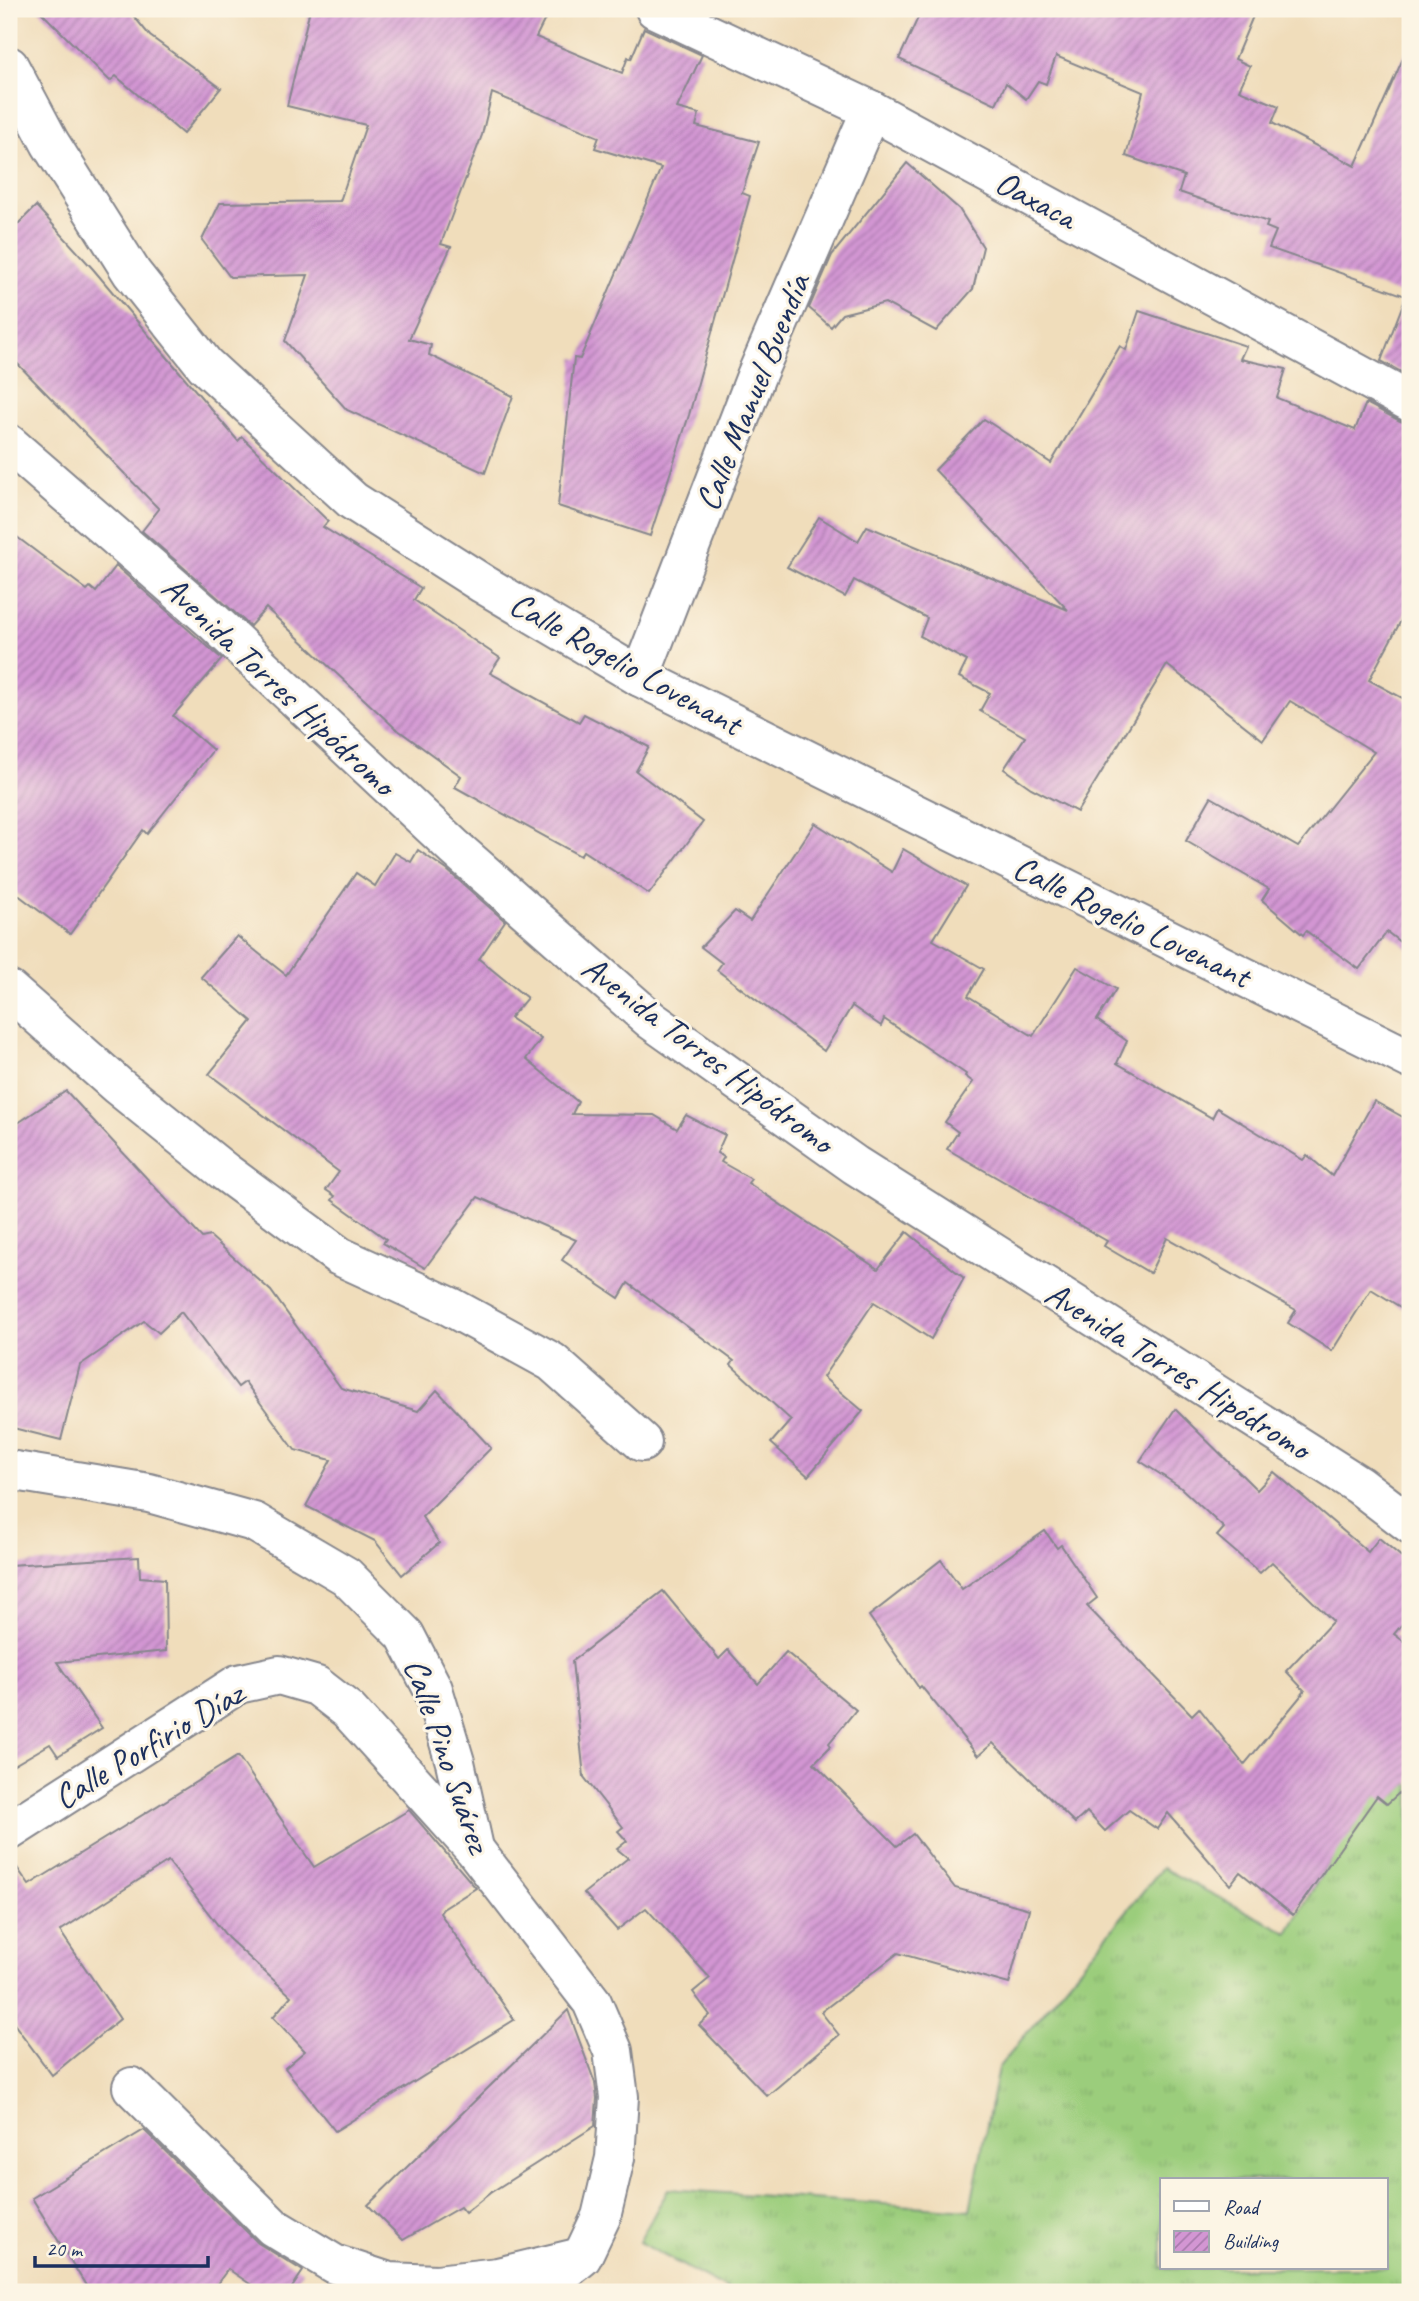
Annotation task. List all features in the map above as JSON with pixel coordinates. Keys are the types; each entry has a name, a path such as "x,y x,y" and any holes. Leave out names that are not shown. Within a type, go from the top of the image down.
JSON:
{"street":[{"name":"Oaxaca","path":"655,9 871,110 1410,402"},
{"name":"Calle Rogelio Lovenant","path":"9,66 50,143 132,272 205,365 352,501 483,584 640,677 1410,1059"},
{"name":"Calle Manuel Buendía","path":"640,677 756,376 871,110"},
{"name":"Avenida Torres Hipódromo","path":"9,444 214,622 455,848 651,1020 855,1165 1359,1485 1410,1524"},
{"path":"9,990 118,1086 225,1172 339,1256 451,1307 552,1362 642,1442"},
{"name":"Calle Pino Suárez","path":"9,1470 149,1493 254,1522 346,1576 405,1635 433,1689 455,1762 474,1849 592,2002 613,2051 619,2097 615,2158 601,2217 582,2257 539,2292"},
{"path":"1359,1485 1410,1490"},
{"name":"Calle Porfirio Díaz","path":"9,1831 238,1684 279,1675 317,1686 348,1710 474,1849"},
{"path":"132,2087 273,2227 334,2264 389,2281 437,2284 498,2277 582,2257"}],"green space":[{"path":"1383,1767 1410,1785 1410,2292 732,2292 639,2242 668,2189 970,2210 998,2068 1162,1868 1288,1933"}],"building":[{"path":"38,9 128,9 150,36 221,88 183,134 116,76 110,81"},
{"path":"310,9 550,9 536,37 622,73 644,28 702,55 677,108 699,114 696,126 759,142 742,193 750,196 689,415 650,536 558,506 574,358 580,359 661,168 595,148 599,137 492,93 482,135 441,244 451,247 409,339 431,345 429,355 513,396 485,473 347,410 285,341 308,275 230,277 202,240 220,203 340,201 366,125 287,106"},
{"path":"922,9 1256,9 1235,59 1250,66 1239,90 1279,106 1272,123 1355,166 1410,43 1410,377 1381,361 1406,296 1269,248 1276,231 1266,227 1268,222 1179,192 1184,176 1126,156 1143,92 1056,56 1046,84 1038,81 1026,99 1006,83 996,104 899,59"},
{"path":"907,163 959,209 983,247 973,289 936,331 885,303 842,314 831,327 809,308 832,255"},
{"path":"36,206 93,269 238,441 242,437 328,521 323,527 421,588 414,600 500,658 490,673 579,722 584,714 649,747 636,771 703,822 649,894 583,851 580,856 455,787 461,776 394,727 266,608 250,626 142,531 159,509 9,355 9,233"},
{"path":"1139,311 1246,346 1240,359 1286,369 1277,398 1355,430 1366,403 1410,424 1410,604 1369,680 1410,702 1410,950 1387,932 1359,969 1306,931 1303,935 1262,900 1269,889 1186,841 1211,797 1298,847 1374,752 1290,701 1263,740 1167,665 1077,812 1031,788 1004,769 1025,737 980,711 990,693 959,677 967,661 920,636 927,618 854,580 845,597 787,567 819,517 858,541 867,526 1068,610 935,470 984,419 1051,463 1120,346 1126,350"},
{"path":"9,531 87,590 90,587 96,592 116,566 222,659 173,716 213,750 147,834 143,830 70,934 9,888"},
{"path":"815,823 892,872 903,849 966,886 933,940 984,969 968,996 1033,1036 1077,967 1116,989 1097,1020 1127,1041 1117,1063 1212,1118 1217,1108 1303,1160 1307,1155 1332,1176 1374,1101 1410,1121 1410,1313 1371,1289 1332,1351 1288,1323 1296,1310 1167,1238 1150,1273 1104,1246 1107,1241 947,1149 958,1132 945,1122 973,1082 966,1074 884,1019 881,1026 852,1006 824,1051 717,970 722,963 701,947 735,911 750,921"},
{"path":"418,850 447,870 505,921 479,959 527,998 510,1018 541,1039 526,1059 578,1102 572,1114 654,1115 677,1129 686,1115 725,1135 717,1153 724,1157 721,1162 751,1179 748,1183 878,1269 907,1232 964,1278 931,1339 874,1302 823,1377 863,1411 808,1476 771,1443 791,1420 731,1365 734,1361 628,1283 619,1298 562,1260 576,1240 478,1197 425,1268 383,1243 386,1239 332,1200 335,1196 326,1190 339,1172 209,1074 252,1021 201,977 237,936 286,975 356,873 375,886 395,853 411,862"},
{"path":"66,1091 202,1238 210,1236 271,1291 341,1388 418,1411 437,1390 491,1448 422,1517 439,1543 402,1575 375,1541 306,1506 331,1460 295,1450 245,1382 238,1387 181,1312 159,1333 144,1321 80,1365 61,1440 9,1427 9,1195 17,1191 9,1168 9,1129"},
{"path":"1175,1409 1257,1490 1274,1472 1368,1552 1379,1538 1410,1564 1410,1615 1394,1634 1410,1646 1410,1783 1387,1804 1377,1796 1293,1915 1240,1872 1230,1885 1168,1813 1157,1829 1129,1810 1105,1831 1087,1812 1075,1823 993,1743 978,1756 921,1686 919,1688 869,1616 941,1560 962,1589 1045,1531 1057,1548 1061,1545 1097,1598 1087,1606 1192,1715 1199,1708 1244,1765 1305,1691 1286,1671 1333,1621 1272,1562 1260,1573 1217,1536 1224,1528 1180,1487 1140,1461"},
{"path":"139,1557 140,1577 165,1579 166,1651 57,1662 102,1728 58,1756 50,1744 9,1768 9,1565"},
{"path":"663,1591 719,1659 728,1650 758,1684 786,1652 856,1710 829,1743 831,1746 814,1763 897,1846 913,1834 955,1888 1029,1909 1009,1984 898,1953 821,2012 839,2035 767,2096 699,2025 710,2015 693,1992 710,1978 646,1908 617,1930 584,1893 628,1858 617,1849 627,1841 618,1831 623,1827 584,1777 572,1661"},
{"path":"238,1756 314,1867 409,1810 476,1888 440,1913 514,2020 335,2131 285,2068 305,2051 273,2017 291,1996 228,1938 168,1861 60,1931 120,2019 52,2075 9,2017 9,1856 29,1885"},
{"path":"568,2010 595,2083 595,2126 490,2193 465,2213 460,2207 403,2240 368,2205"},
{"path":"144,2130 258,2243 303,2271 289,2292 262,2292 228,2269 211,2292 90,2292 32,2198"}]}
